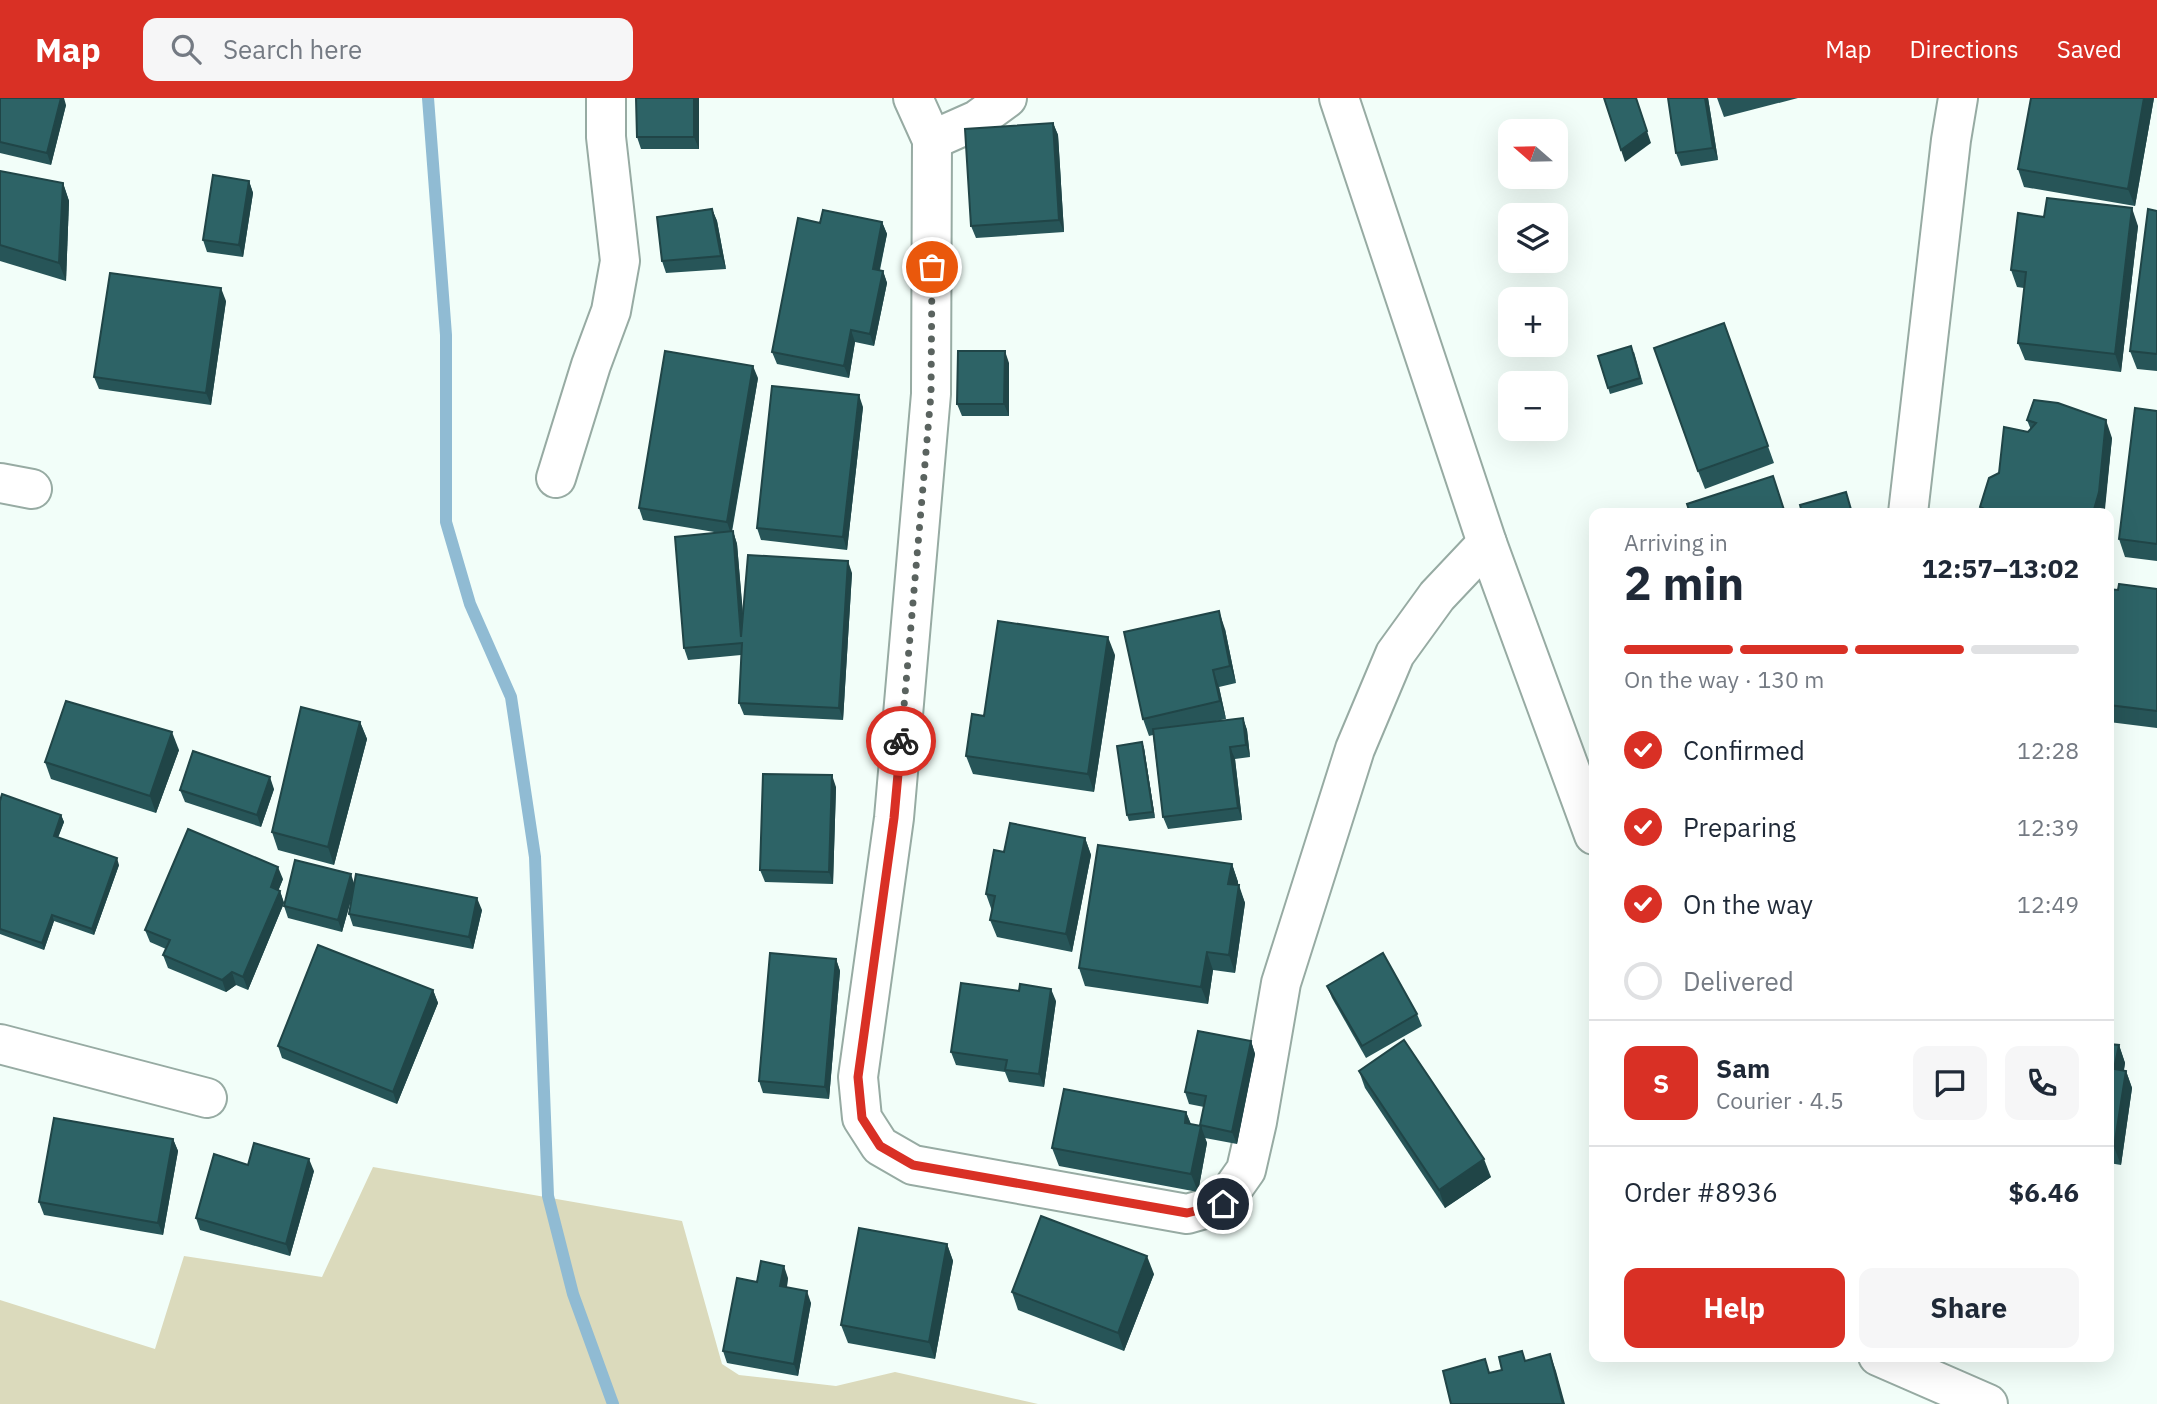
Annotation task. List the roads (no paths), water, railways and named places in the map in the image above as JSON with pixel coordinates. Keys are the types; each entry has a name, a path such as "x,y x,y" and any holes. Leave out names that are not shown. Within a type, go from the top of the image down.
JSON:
{"street":[{"path":"556,478 591,365 611,311 620,261 606,138 606,98"},
{"path":"913,98 932,141 931,394 894,818 858,1077 862,1118 880,1146 913,1165 1173,1211 1187,1213 1223,1204 1246,1170 1281,983 1355,749 1395,654 1437,596 1486,543"},
{"path":"932,141 977,120 1007,98"},
{"path":"1339,98 1486,543 1589,821"},
{"path":"1909,508 1958,98"},
{"path":"0,1044 207,1098"},
{"path":"1892,1362 1988,1404"}],"waterway":[{"path":"428,98 446,335 446,522 470,604 511,697 535,857 548,1196 573,1294 613,1404"}]}
